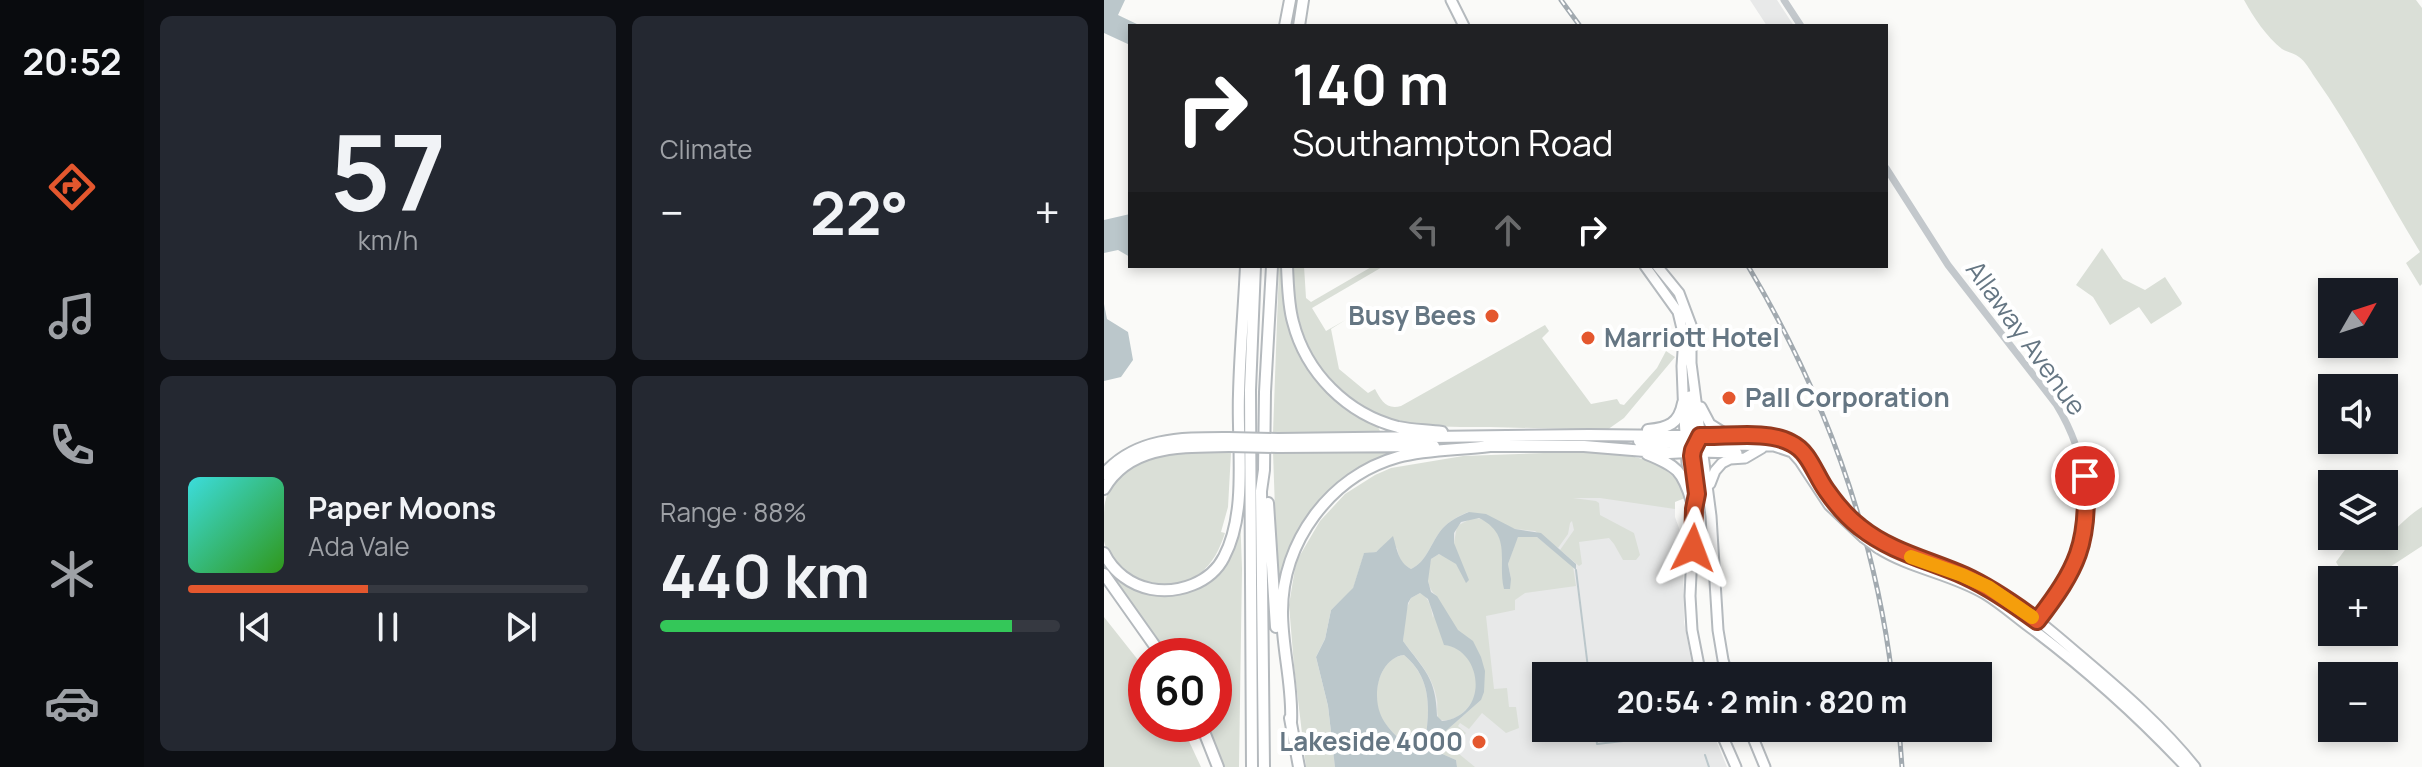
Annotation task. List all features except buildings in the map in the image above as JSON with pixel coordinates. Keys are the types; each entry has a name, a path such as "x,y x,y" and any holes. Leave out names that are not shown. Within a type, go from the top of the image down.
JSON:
{"highway":[{"path":"1285,24 1290,0"},
{"path":"1299,24 1303,0"},
{"path":"1104,553 1129,581 1158,590 1176,590 1193,585 1207,577 1223,560 1236,517 1246,268"},
{"path":"1252,767 1250,390 1255,268"},
{"path":"1272,268 1264,470 1275,614 1299,767"},
{"path":"1287,268 1290,308 1297,336 1316,371 1342,398 1363,413 1400,427 1486,441 1669,453 1695,447"},
{"path":"1104,474 1116,461 1145,445 1171,440 1278,443 1625,436 1670,426 1678,419 1683,403"},
{"path":"1625,436 1646,443 1695,447"},
{"path":"1291,722 1282,604 1290,560 1311,520 1344,484 1367,469 1409,454 1486,441"},
{"path":"1104,489 1114,474 1127,463 1153,452 1228,442"},
{"path":"1636,450 1675,467 1684,478 1693,505"},
{"path":"1264,470 1261,491 1264,767"},
{"path":"1104,574 1149,638"},
{"path":"1208,742 1218,767"}],"main road":[{"path":"1450,2 1463,24"},
{"path":"1647,268 1670,299 1682,323 1683,403 1709,487 1718,630 1724,662"},
{"path":"1659,268 1674,285 1691,325 1689,380 1695,447"},
{"path":"1691,363 1696,393 1695,447 1687,463 1693,505 1690,596 1698,662"},
{"path":"1696,393 1707,421 1731,437"},
{"path":"1695,447 1731,437 1765,436 1796,446 1806,454 1835,502 1861,532"},
{"path":"1695,447 1784,448 1792,452 1829,505 1861,532 1877,543 1988,587 2114,695 2186,767"},
{"path":"1695,447 1752,452"},
{"path":"1709,487 1720,464 1730,459 1745,458 1764,447"},
{"path":"2034,625 2117,688 2195,767"},
{"path":"1725,742 1736,767"},
{"path":"1755,742 1765,767"}],"street":[{"path":"1784,0 1800,24"},
{"name":"Allaway Avenue","path":"1888,171 1948,265 2056,404 2079,452 2087,502 2081,547 2072,573 2034,625"}],"shaded area":[{"path":"1104,0 1125,0 1118,15 1137,24 1128,24 1128,44 1104,33"},
{"path":"1750,0 1777,0 1793,24 1766,24"},
{"path":"2244,0 2416,0 2422,8 2420,286 2406,263 2420,252 2342,119 2305,63 2271,38"},
{"path":"1128,214 1128,256 1118,250 1104,253 1104,220"},
{"path":"2102,248 2123,279 2145,290 2165,277 2181,305 2151,324 2139,307 2110,325 2093,297 2076,285"},
{"path":"1279,268 1283,268 1288,326 1314,377 1348,409 1378,427 1381,433 1273,433"},
{"path":"1294,268 1304,268 1306,298 1311,302 1370,268 1381,268 1312,308 1326,331 1346,320 1331,329 1339,369 1368,393 1375,389 1391,407 1401,406 1545,325 1549,331 1542,338 1591,404 1617,399 1624,405 1657,368 1666,351 1675,357 1624,418 1607,430 1421,425 1398,421 1363,407 1333,382 1311,351 1303,333 1295,297"},
{"path":"1104,304 1107,319 1128,332 1133,360 1121,377 1104,381"},
{"path":"1199,452 1231,453 1228,507 1221,532 1225,533 1215,555 1199,574 1186,581 1158,584 1130,575 1109,555 1104,541 1106,498 1113,484 1135,465 1166,456"},
{"path":"1273,452 1391,452 1392,455 1346,478 1309,514 1293,544 1278,596"},
{"path":"1570,452 1621,455 1653,463 1678,482 1685,498 1675,502 1675,509 1600,498 1573,498 1596,501 1600,515 1634,533 1640,555 1636,560 1623,560 1609,538 1579,542 1582,564 1579,566 1560,550 1574,530 1572,521 1568,534 1558,548 1535,531 1515,529 1468,512 1445,526 1425,557 1411,569 1401,561 1397,548 1385,545 1376,552 1364,554 1353,589 1331,610 1325,639 1316,657 1328,706 1335,767 1306,767 1289,605 1296,562 1320,521 1345,494 1391,468 1463,456"},
{"path":"1411,483 1675,502 1675,517 1683,539 1684,622 1691,662 1532,662 1532,742 1717,742 1727,767 1322,767"},
{"path":"2422,507 2422,546 2391,566 2338,566 2336,562 2345,550 2398,550 2398,527"},
{"path":"1469,512 1486,514 1515,529 1541,533 1576,564 1576,570 1537,537 1518,537 1508,564 1510,589 1504,589 1502,549 1496,532 1479,518 1461,522 1454,533 1454,543 1469,580 1466,583 1456,564 1439,554 1431,559 1428,581 1431,592 1437,596 1458,630 1473,641 1485,671 1481,700 1439,737 1440,753 1456,760 1457,767 1335,767 1328,706 1316,657 1325,639 1331,610 1353,588 1364,553 1376,552 1393,536 1401,559 1411,569 1425,557 1445,526","holes":["1420,593 1428,599 1444,645 1457,649 1467,658 1476,682 1468,707 1458,716 1442,721 1437,716 1428,675 1403,641 1408,603","1404,655 1420,674 1427,695 1425,742 1417,749 1400,740 1390,729 1378,705 1378,686 1384,669 1396,657"]},
{"path":"1240,513 1239,767 1222,767 1214,742 1232,742 1232,638 1154,638 1108,575 1131,589 1147,594 1172,596 1184,593 1216,576 1231,556"},
{"path":"1472,518 1482,519 1496,531 1511,579 1508,564 1518,537 1537,537 1573,566 1576,586 1525,593 1515,600 1515,610 1486,616 1494,689 1507,688 1509,707 1516,707 1519,728 1506,733 1482,713 1469,729 1460,723 1458,726 1466,733 1453,749 1475,767 1457,767 1456,760 1440,753 1439,737 1481,700 1477,691 1463,713 1452,719 1439,720 1432,683 1403,641 1406,610 1411,598 1420,593 1423,595 1430,604 1433,618 1437,596 1429,583 1431,559 1439,554 1451,560 1457,526"},
{"path":"1104,617 1128,647 1128,742 1189,742 1201,767 1104,767"},
{"path":"1404,655 1420,674 1427,695 1425,742 1417,749 1390,729 1377,705 1378,686 1384,669 1396,657"}],"waterway":[{"path":"1576,570 1587,662"},
{"path":"1597,742 1614,742"},
{"path":"1705,755 1709,767"}],"railway":[{"path":"1561,0 1579,24"},
{"path":"1749,268 1800,363 1841,464 1872,568 1890,662"},
{"path":"1900,742 1902,767"}],"slow traffic":[{"path":"1911,557 1988,587 2032,617"}],"place":[{"name":"Busy Bees","path":"1492,316"},
{"name":"Marriott Hotel","path":"1588,338"},
{"name":"Pall Corporation","path":"1729,398"},
{"name":"Lakeside 4000","path":"1479,742"}],"route":[{"path":"1693,548 1697,494 1692,456 1700,436 1775,438 1792,443 1806,454 1825,490 1860,527 1892,548 1988,587 2037,621 2064,585 2077,561 2087,502 2085,476"}]}
